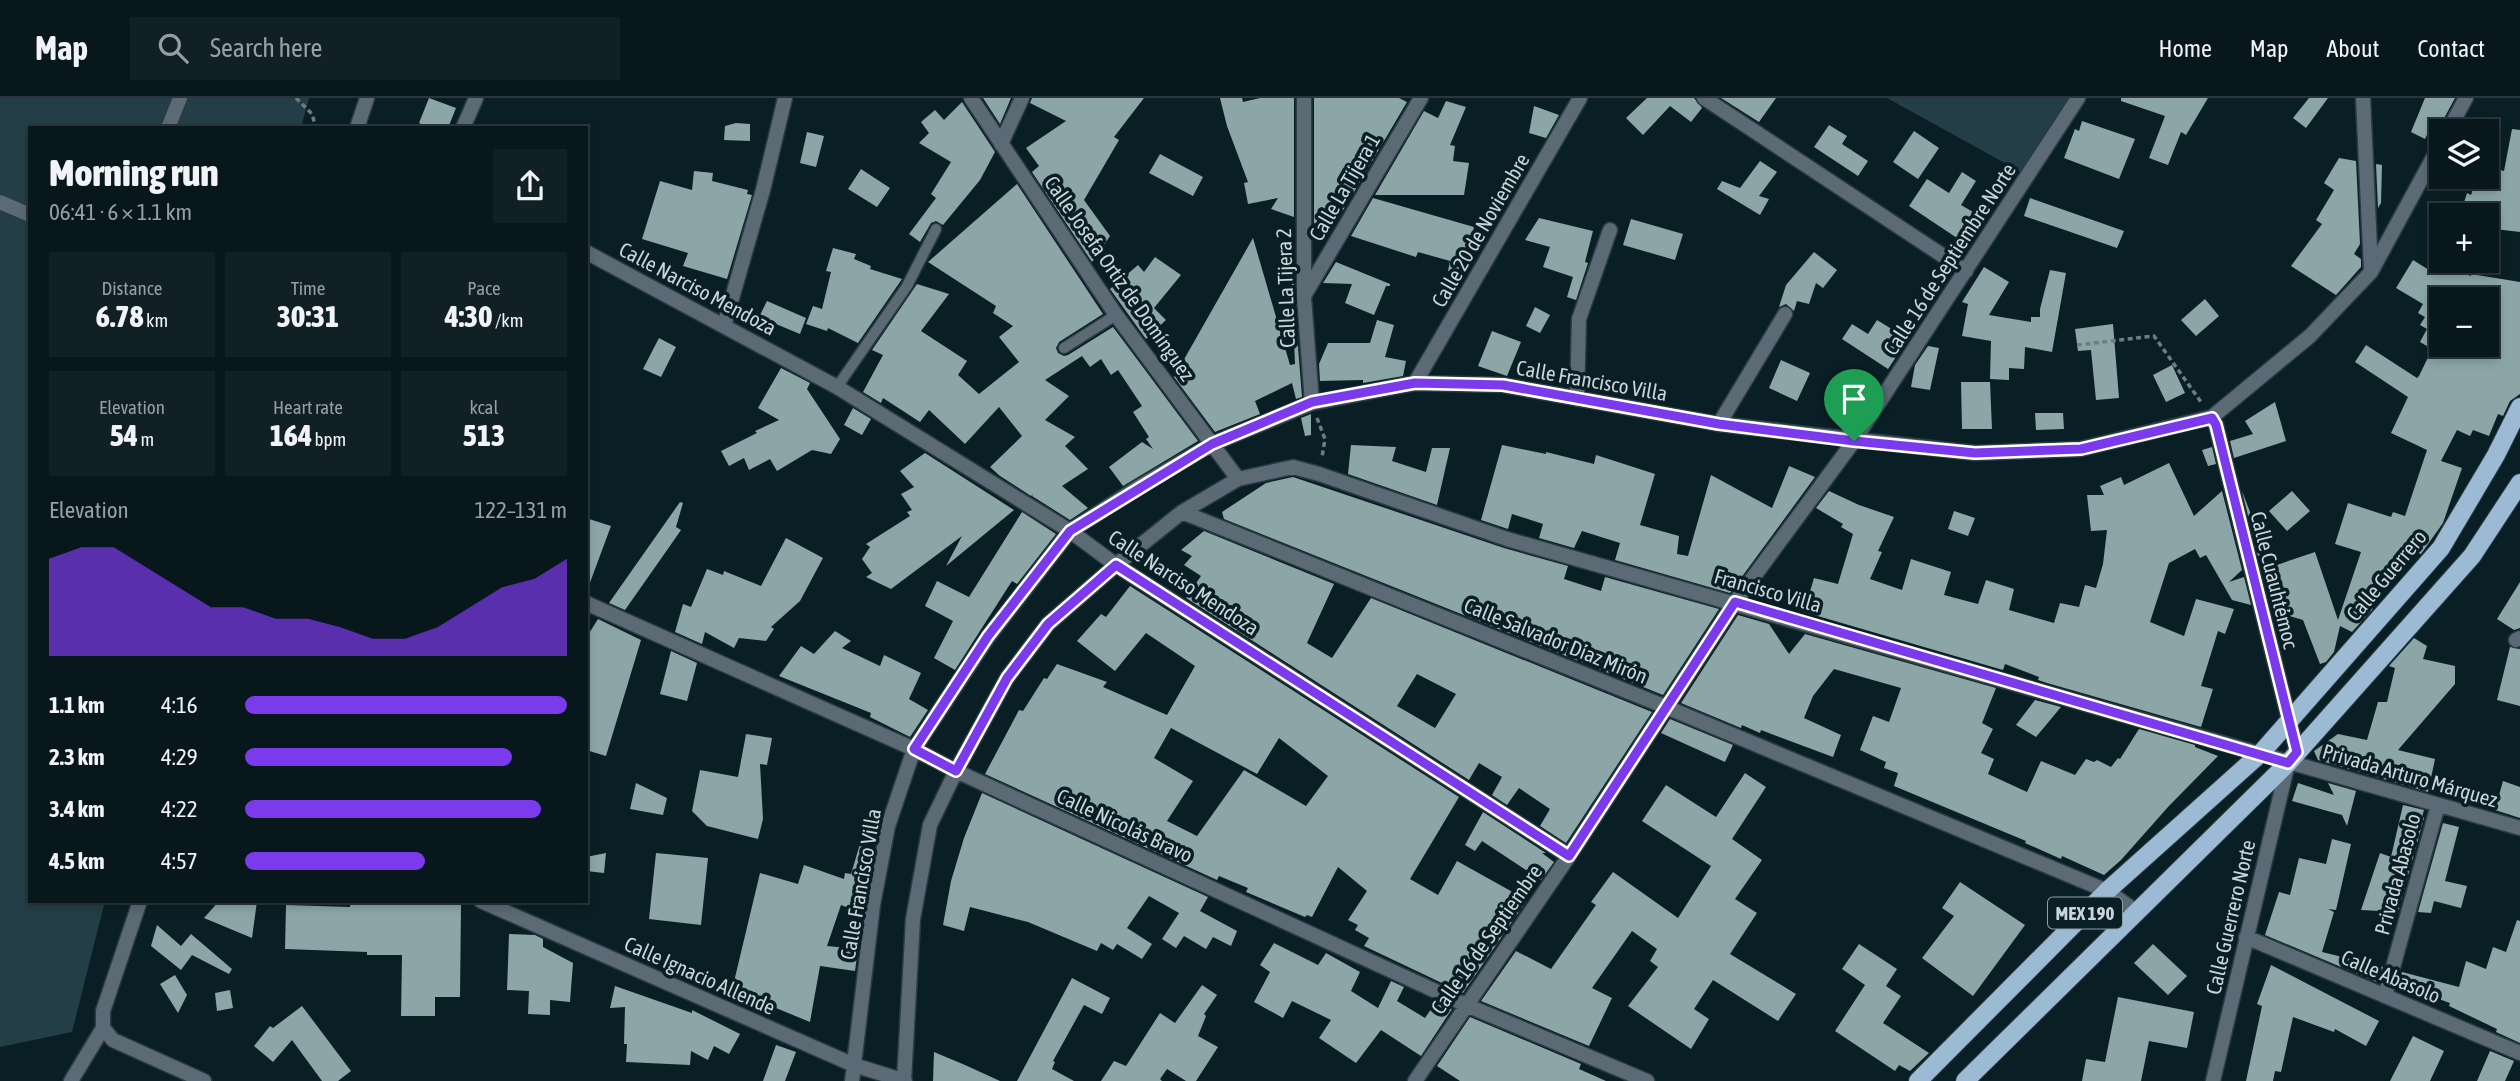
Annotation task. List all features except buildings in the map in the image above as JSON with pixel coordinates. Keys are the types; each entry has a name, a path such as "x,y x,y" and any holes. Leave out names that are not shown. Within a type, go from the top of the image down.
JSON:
{"main road":[{"name":"Calle Guerrero","path":"2260,753 2441,548 2496,455 2520,407"},
{"name":"MEX 190","path":"1965,1081 2293,757 2472,556 2520,483"},
{"name":"MEX 190","path":"1918,1081 2107,891 2260,753"}],"street":[{"path":"169,126 180,98"},
{"path":"358,126 367,98"},
{"path":"464,126 476,98"},
{"path":"724,326 763,190 785,98"},
{"name":"Calle Josefa Ortiz de Domínguez","path":"971,98 1116,315 1238,479"},
{"path":"1001,144 1022,98"},
{"name":"Calle La Tijera 2","path":"1304,98 1304,297 1312,402"},
{"name":"Calle La Tijera 1","path":"1304,297 1421,98"},
{"name":"Calle 20 de Noviembre","path":"1415,383 1580,98"},
{"path":"1704,98 1966,271"},
{"name":"Calle 16 de Septiembre Norte","path":"1854,441 2078,98"},
{"path":"2363,98 2371,272"},
{"path":"2455,119 2466,98"},
{"name":"Calle Francisco Villa","path":"852,1081 873,905 888,826 914,749 988,636 1070,531 1212,444 1312,402 1415,383 1503,385 1719,424 1975,453 2081,449 2212,418 2310,337 2371,272 2429,165"},
{"path":"0,202 28,214"},
{"path":"1577,399 1578,319 1610,230"},
{"name":"Calle Narciso Mendoza","path":"588,254 837,387 1070,531 1116,565 1569,856"},
{"path":"1719,424 1785,314"},
{"name":"Calle Cuauhtémoc","path":"2212,418 2216,425 2288,722 2293,757"},
{"name":"Calle 16 de Septiembre","path":"1415,1081 1569,856 1735,602 1854,441"},
{"name":"Francisco Villa","path":"1238,479 1293,467 1507,539 2260,753 2293,757"},
{"path":"904,1081 913,919 930,825 1007,678 1048,624 1116,565 1182,512 1238,479"},
{"name":"Calle Salvador Díaz Mirón","path":"1182,512 1666,708 2107,891 2137,912"},
{"name":"Calle Nicolás Bravo","path":"588,604 914,749 956,771 1465,1005 1647,1081"},
{"name":"Privada Arturo Márquez","path":"2293,757 2438,805 2520,828"},
{"name":"Calle Guerrero Norte","path":"2213,1081 2246,937 2293,757"},
{"name":"Privada Abasolo","path":"2385,996 2438,805"},
{"path":"71,1081 103,1028 103,1011 139,903"},
{"name":"Calle Ignacio Allende","path":"486,903 853,1065 904,1081"},
{"name":"Calle Abasolo","path":"2246,937 2520,1053"},
{"path":"103,1028 113,1040 204,1081"}],"lane":[{"path":"837,387 907,286 936,229"},
{"path":"1064,348 1116,315"}],"path":[{"path":"296,98 312,114 315,126"},
{"path":"2077,345 2154,336 2212,418"},
{"path":"1312,402 1325,439 1319,474"}],"shaded area":[{"path":"0,98 309,98 302,126 28,126 28,903 104,903 72,1032 0,1047"},
{"path":"1887,98 2069,98 2021,172"}],"route":[{"path":"1415,383 1503,385 1719,424 1854,441 1975,453 2081,449 2212,418 2216,425 2297,752 2288,763 1735,602 1569,856 1116,565 1048,624 1007,678 956,771 914,749 988,636 1070,531 1212,444 1312,402 1415,383"}]}
